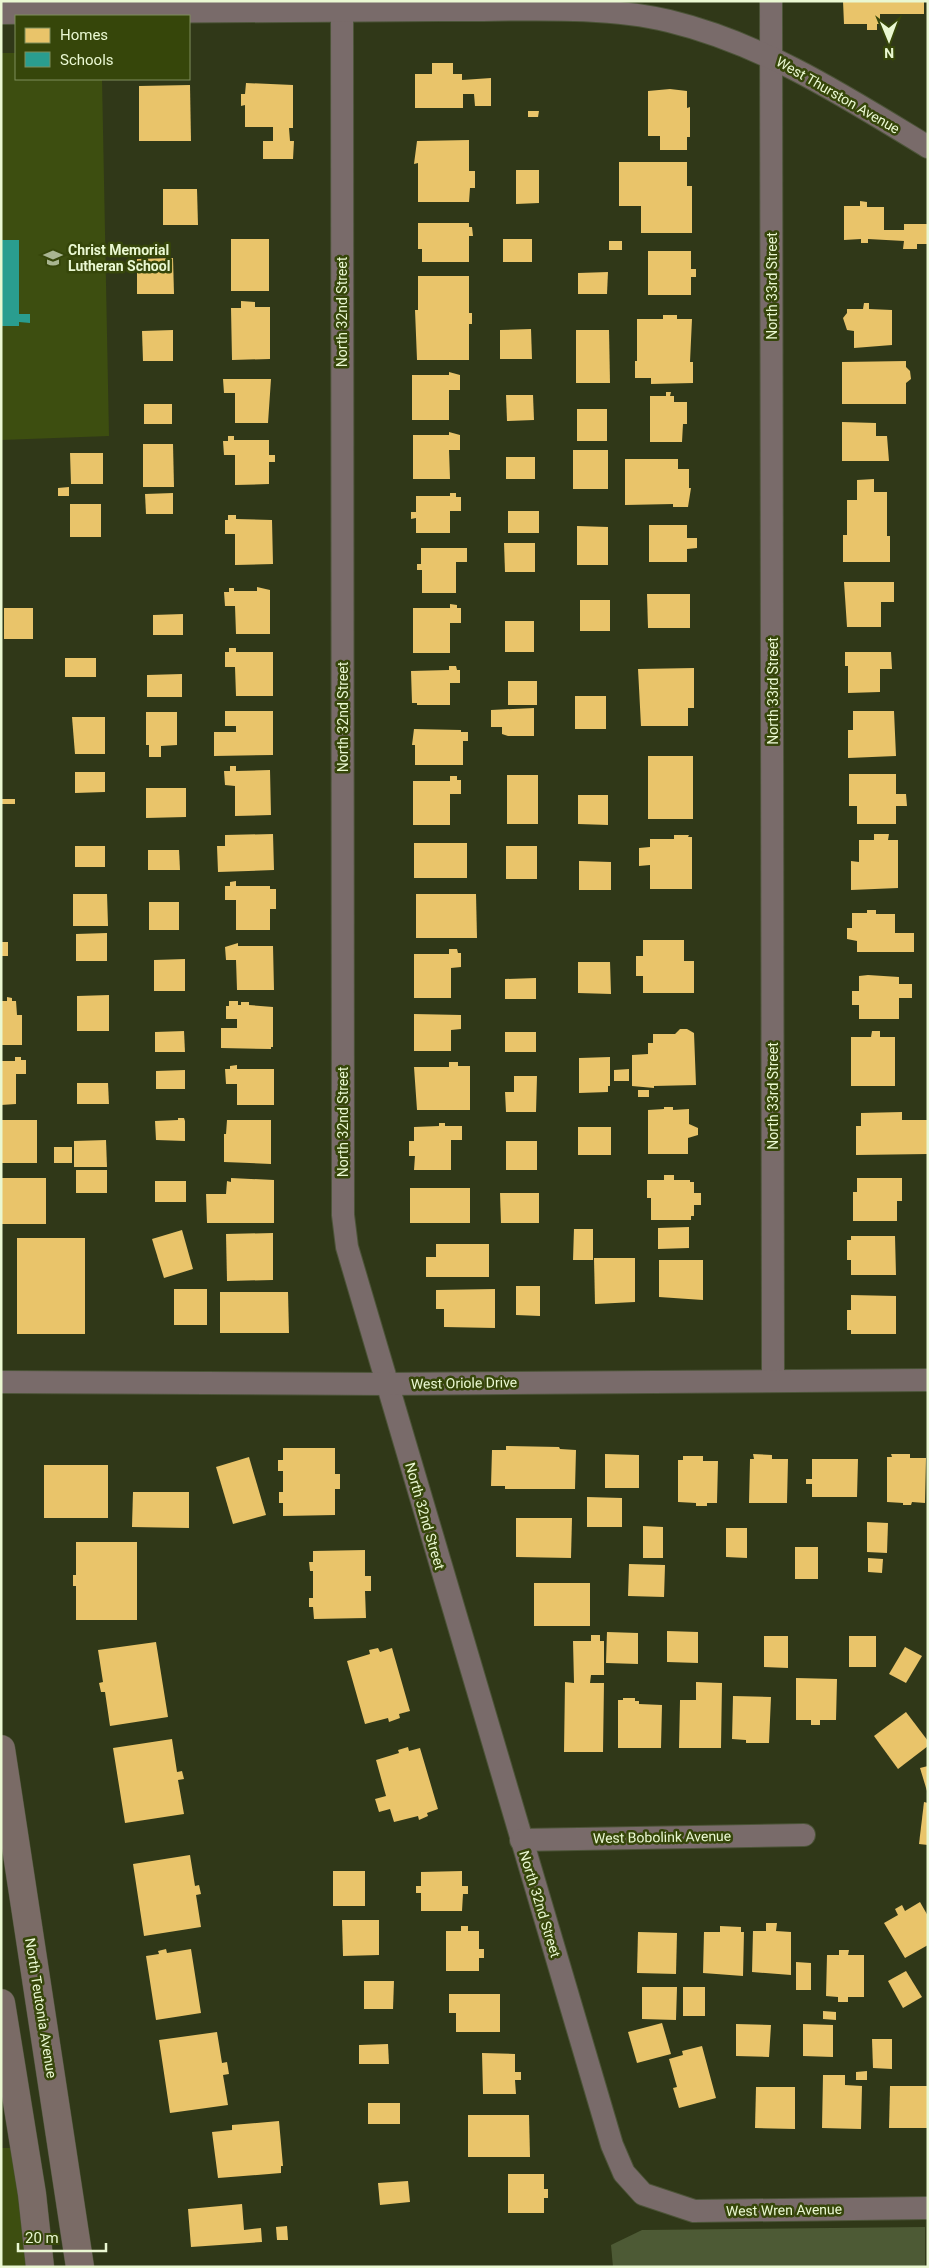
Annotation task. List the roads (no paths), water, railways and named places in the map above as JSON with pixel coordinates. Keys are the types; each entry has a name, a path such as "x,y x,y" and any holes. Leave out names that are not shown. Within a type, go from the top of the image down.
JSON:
{"main road":[{"name":"North Teutonia Avenue","path":"1,1748 4,1790 80,2267"},
{"path":"1,2003 32,2194 40,2267"}],"street":[{"name":"North 33rd Street","path":"771,1 773,1380"},
{"name":"West Thurston Avenue","path":"1,13 342,5 619,14 668,21 717,35 772,57 832,88 928,147"},
{"name":"North 32nd Street","path":"342,5 343,1216 347,1247 612,2145 624,2173 643,2194"},
{"name":"West Oriole Drive","path":"1,1382 386,1384 928,1380"},
{"name":"West Bobolink Avenue","path":"521,1840 804,1835"},
{"name":"West Wren Avenue","path":"643,2194 694,2211 928,2208"}],"place":[{"name":"Christ Memorial Lutheran School","path":"53,258"}]}
